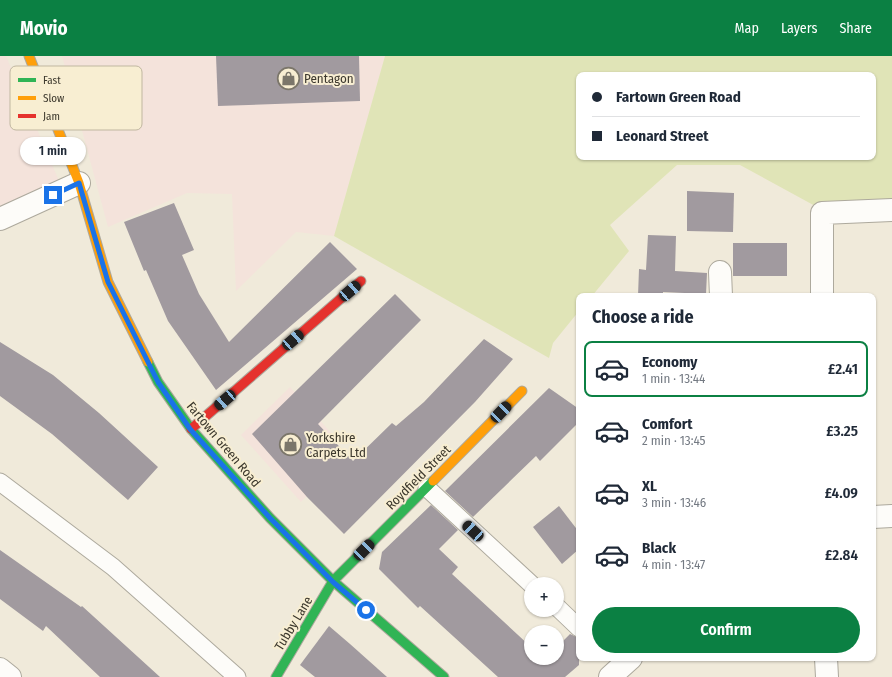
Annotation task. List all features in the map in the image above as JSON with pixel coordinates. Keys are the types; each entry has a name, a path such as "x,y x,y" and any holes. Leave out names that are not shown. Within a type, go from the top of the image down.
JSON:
{"street":[{"name":"Fartown Green Road","path":"29,56 33,66"},
{"name":"Fartown Green Road","path":"58,130 79,183 108,282 158,382 190,429 270,518 333,582 444,677"},
{"path":"0,219 79,183"},
{"path":"822,293 822,213 892,210"},
{"path":"720,272 721,293"},
{"path":"190,429 361,281"},
{"name":"Roydfield Street","path":"333,582 522,391"},
{"path":"876,517 892,516"},
{"name":"Tubby Lane","path":"276,677 333,582"},
{"path":"826,661 827,677"},
{"path":"0,669 10,677"}],"lane":[{"path":"0,482 114,567 237,677"},
{"path":"427,488 524,577"},
{"path":"564,614 576,625"}],"shaded area":[{"path":"0,56 6,56 10,66 10,130 37,130 59,181 0,207"},
{"path":"62,56 385,56 334,236 296,232 236,291 232,194 187,193 108,227 82,130 142,130 142,66 65,66"},
{"name":"Yorkshire Carpets Ltd","path":"290,387 333,435 316,452 332,471 301,502 241,435"}],"green space":[{"path":"385,56 892,56 892,199 817,207 740,165 677,165 610,225 629,251 594,293 576,293 576,315 553,343 549,358 334,236"}],"building":[{"name":"Pentagon","path":"216,56 359,56 360,101 218,106"},
{"path":"687,191 734,193 733,232 687,231"},
{"path":"174,203 194,250 182,255 199,294 229,342 330,242 357,269 216,390 168,321 146,270 144,271 124,222"},
{"path":"648,235 676,236 675,271 707,273 706,293 638,293 639,269 646,270"},
{"path":"733,243 787,243 787,276 733,276"},
{"path":"395,294 421,320 318,424 353,461 392,423 396,426 424,402 484,339 513,359 475,402 344,534 307,497 252,434"},
{"path":"0,342 53,375 99,413 158,467 128,500 52,434 0,396"},
{"path":"549,388 576,407 576,425 540,461 536,456 473,517 445,491"},
{"path":"431,505 458,530 439,549 458,567 452,574 524,641 524,665 564,665 564,640 570,634 576,637 576,661 579,661 579,665 565,677 498,677 420,606 418,608 379,569 382,552"},
{"path":"559,506 576,528 576,552 562,564 533,527"},
{"path":"0,550 81,607 82,606 160,677 100,677 46,626 43,631 0,599"},
{"path":"329,626 387,677 315,677 300,665"}],"traffic: fast":[{"path":"148,362 158,382 191,429 270,518 333,581 444,677"},
{"path":"276,677 333,581 433,481"}],"traffic: slow":[{"path":"29,56 33,66"},
{"path":"58,130 79,183 108,282 148,362"},
{"path":"433,481 522,391"}],"traffic: jam":[{"path":"191,429 361,281"}],"place":[{"name":"Pentagon","path":"288,78"},
{"name":"Yorkshire Carpets Ltd","path":"291,444"}],"route":[{"path":"53,195 79,183 108,282 158,382 190,429 270,518 333,582 366,610"}]}
